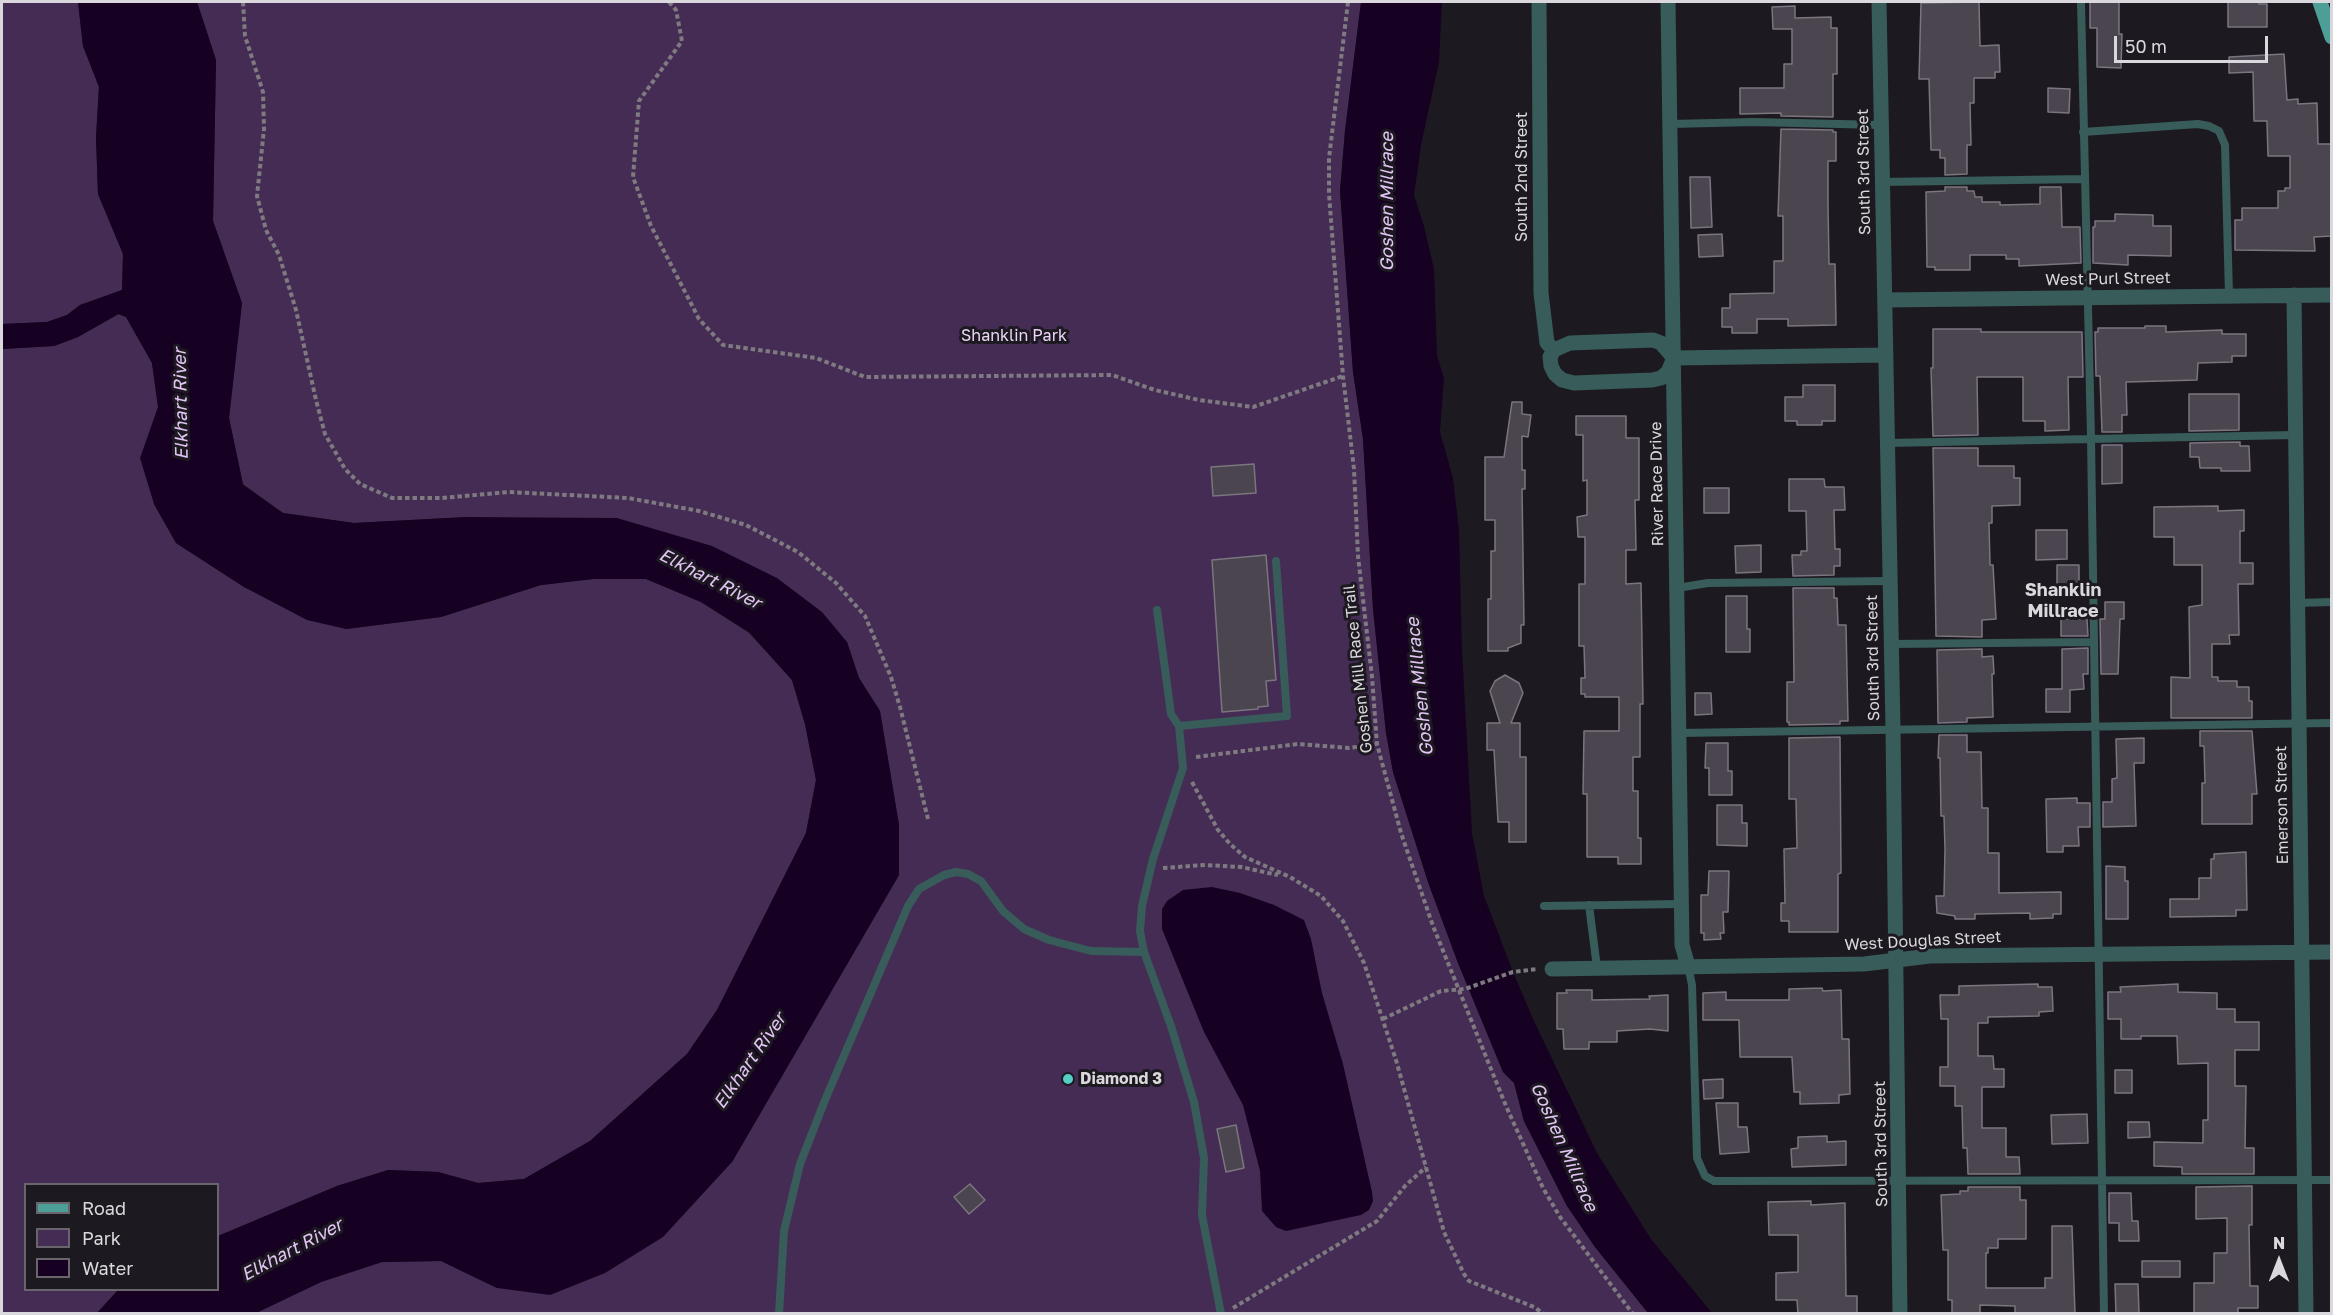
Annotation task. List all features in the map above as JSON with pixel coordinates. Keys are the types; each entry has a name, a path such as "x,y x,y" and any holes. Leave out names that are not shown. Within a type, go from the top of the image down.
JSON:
{"main road":[{"path":"2325,12 2331,37"}],"street":[{"name":"South 2nd Street","path":"1539,2 1541,293 1547,343 1554,350 1550,357 1555,374 1562,380 1574,383 1652,380 1661,378 1668,372 1674,358"},
{"name":"River Race Drive","path":"1668,2 1682,945 1688,966"},
{"name":"South 3rd Street","path":"1879,2 1893,729 1900,1314"},
{"name":"Emerson Street","path":"2294,295 2306,1314"},
{"name":"West Purl Street","path":"1884,300 2331,295"},
{"path":"1554,350 1570,343 1653,340 1661,343 1674,358 1886,355"},
{"name":"West Douglas Street","path":"1552,969 1864,964 1930,956 2331,952"}],"lane":[{"path":"2081,2 2091,438 2104,1314"},
{"path":"1670,124 1754,122 1881,125"},
{"path":"2083,132 2198,124 2219,131 2224,144 2229,295"},
{"path":"1882,182 2084,179"},
{"path":"1887,443 2294,435"},
{"path":"1179,726 1287,716 1275,561"},
{"path":"1677,588 1708,583 1890,580"},
{"path":"2297,603 2331,602"},
{"path":"1157,610 1171,714 1179,726 1183,768 1150,873 1142,906 1140,931 1144,952 1171,1026 1194,1102 1204,1158 1202,1215 1223,1314"},
{"path":"1891,644 2094,642"},
{"path":"1679,733 2331,723"},
{"path":"778,1314 784,1231 801,1164 825,1100 898,927 919,889 944,875 956,872 968,874 981,881 1004,911 1024,929 1049,940 1091,951 1144,952"},
{"path":"1544,906 1682,904"},
{"path":"1589,905 1598,968"},
{"path":"1688,966 1692,985 1697,1158 1705,1176 1714,1181 2331,1180"}],"path":[{"path":"243,2 245,36 263,92 264,129 257,196 296,310 326,434 345,469 360,484 392,498 442,498 509,492 628,498 699,511 746,525 798,552 836,583 865,616 891,677 900,706 928,819"},
{"path":"669,2 676,10 682,41 639,101 633,177 651,226 699,319 723,345 816,358 865,377 1112,375 1155,390 1199,400 1252,407 1343,376"},
{"name":"Goshen Mill Race Trail","path":"1348,2 1329,158 1329,194 1343,376 1354,469 1358,556 1377,744 1401,833 1433,926 1462,989 1506,1106 1543,1188 1583,1250 1633,1314"},
{"path":"1377,744 1349,748 1298,744 1235,750 1183,759 1206,809 1218,830 1230,844 1245,857 1290,877 1321,896 1343,921 1364,963 1383,1019 1444,1232 1464,1274 1469,1281 1534,1307 1544,1314"},
{"path":"1150,873 1175,866 1205,865 1241,867 1290,877"},
{"path":"1383,1019 1441,991 1462,989 1520,971"},
{"path":"1223,1314 1377,1221 1405,1186 1425,1167"}],"green space":[{"path":"2,2 78,2 83,46 99,87 96,137 98,194 123,254 122,290 80,305 67,315 47,322 2,324"},
{"name":"Shanklin Park","path":"197,2 1361,2 1340,191 1353,372 1363,439 1373,609 1386,733 1393,772 1428,882 1458,963 1503,1072 1514,1083 1524,1121 1567,1206 1595,1247 1648,1313 256,1313 321,1282 382,1262 441,1261 497,1288 732,1162 899,875 899,825 880,711 859,678 847,642 467,517 354,523 283,513 243,484 229,418 242,303 213,221 216,60"},
{"path":"119,314 126,317 152,363 158,407 153,425 154,504 176,543 244,587 346,629 441,617 541,585 593,579 646,579 701,602 749,633 792,680 805,724 816,780 806,833 717,1010 687,1054 590,1141 524,1179 478,1183 438,1172 388,1170 337,1186 219,1236 219,1183 24,1183 24,1291 117,1291 97,1313 2,1313 2,349 54,346 78,337"}],"water":[{"name":"Elkhart River","path":"78,2 197,2 216,60 213,221 242,303 229,418 243,485 283,513 354,523 467,517 617,518 712,546 777,578 822,612 847,642 859,678 880,711 899,825 899,875 732,1162 663,1237 605,1273 550,1295 497,1288 441,1261 382,1262 321,1282 256,1313 97,1313 117,1291 219,1291 219,1236 337,1186 388,1170 438,1172 478,1183 524,1179 590,1141 687,1054 717,1010 806,833 816,780 805,724 792,680 749,632 701,602 646,579 593,579 541,585 441,617 346,629 307,620 244,587 176,543 154,504 140,458 158,407 152,363 126,317 118,314 78,337 54,346 2,349 2,324 47,322 67,315 80,305 122,290 123,254 98,194 96,137 99,87 83,46"},
{"name":"Goshen Millrace","path":"1361,2 1442,2 1439,62 1421,145 1414,195 1434,269 1437,356 1444,378 1440,432 1453,478 1459,531 1462,651 1472,833 1484,896 1534,1021 1597,1153 1651,1239 1712,1313 1648,1313 1595,1247 1567,1206 1524,1121 1514,1083 1503,1072 1458,963 1428,882 1393,772 1386,733 1373,609 1363,439 1353,372 1340,191"},
{"path":"1212,887 1240,893 1274,905 1304,920 1343,1064 1372,1192 1373,1201 1369,1210 1361,1215 1286,1231 1276,1227 1262,1211 1260,1171 1243,1105 1204,1032 1162,929 1162,909 1167,901 1183,890"}],"building":[{"path":"1979,2 1980,46 1999,45 2000,72 1995,72 1995,78 1974,78 1974,103 1970,103 1971,145 1967,145 1967,174 1945,175 1945,158 1940,158 1940,150 1931,150 1929,79 1919,79 1921,3"},
{"path":"2090,2 2119,2 2119,34 2122,34 2121,68 2097,67 2097,28 2090,28"},
{"path":"2228,2 2267,4 2267,27 2228,27"},
{"path":"1795,6 1795,18 1831,17 1831,28 1837,28 1837,74 1833,74 1833,117 1781,116 1781,113 1740,114 1740,88 1784,88 1784,64 1792,64 1792,29 1773,29 1772,7"},
{"path":"2284,54 2287,100 2298,99 2298,104 2317,103 2318,144 2331,144 2331,236 2314,237 2315,251 2235,250 2235,220 2242,220 2242,208 2278,208 2278,191 2290,188 2290,156 2268,156 2267,121 2254,121 2253,72 2229,73 2229,57"},
{"path":"2048,88 2070,89 2069,113 2048,112"},
{"path":"1781,129 1833,130 1836,132 1836,161 1828,161 1828,203 1829,264 1835,264 1836,325 1788,326 1788,319 1757,319 1757,333 1732,333 1732,327 1722,327 1722,308 1730,308 1730,294 1774,293 1774,261 1783,261 1783,216 1778,216"},
{"path":"1690,177 1710,177 1712,227 1691,228"},
{"path":"1945,187 1967,187 1967,191 1974,191 1975,197 1982,197 1982,202 2000,202 2000,205 2040,204 2040,187 2061,187 2062,227 2080,227 2081,263 2019,266 2019,259 2006,259 2006,255 1970,255 1970,270 1935,270 1935,267 1927,267 1926,192 1945,191"},
{"path":"2115,214 2153,215 2153,226 2171,226 2171,256 2128,255 2128,265 2093,263 2095,221 2115,221"},
{"path":"1722,234 1723,256 1699,257 1698,235"},
{"path":"2145,326 2166,326 2166,332 2222,330 2222,334 2246,334 2246,356 2232,356 2232,362 2198,363 2197,380 2126,382 2127,415 2122,415 2122,432 2102,432 2100,376 2096,376 2095,332 2098,332 2098,328 2145,328"},
{"path":"1933,329 1981,329 1981,332 2082,332 2083,377 2068,377 2069,430 2045,431 2045,421 2023,421 2023,377 1977,377 1978,435 1933,436 1931,368 1933,368"},
{"path":"1803,385 1835,385 1835,421 1822,421 1822,425 1797,425 1797,421 1785,421 1785,397 1803,397"},
{"path":"2189,394 2239,394 2239,430 2189,431"},
{"path":"1512,402 1522,402 1522,414 1531,415 1528,437 1522,436 1522,470 1525,470 1525,489 1522,489 1524,625 1521,625 1521,643 1508,648 1508,651 1488,651 1488,599 1491,599 1491,551 1495,551 1495,520 1485,520 1485,457 1504,457"},
{"path":"1576,416 1626,416 1626,438 1639,438 1639,500 1635,500 1636,550 1626,550 1626,584 1641,583 1643,704 1640,704 1640,757 1633,757 1633,791 1638,791 1638,838 1641,838 1641,864 1618,864 1618,857 1587,857 1587,794 1583,794 1584,731 1619,731 1619,697 1585,697 1585,694 1581,694 1581,678 1585,678 1584,646 1579,646 1579,584 1585,584 1585,537 1578,537 1577,517 1587,515 1587,480 1583,481 1583,435 1576,435"},
{"path":"2240,442 2240,446 2249,446 2250,471 2200,468 2199,457 2190,457 2190,443"},
{"path":"2102,445 2122,445 2122,483 2102,484"},
{"path":"1933,448 1978,448 1978,466 2014,466 2014,478 2020,478 2020,505 1992,506 1992,523 1989,523 1990,565 1993,565 1996,619 1982,620 1982,637 1936,636"},
{"path":"1254,464 1256,493 1213,496 1211,467"},
{"path":"1789,479 1824,479 1825,487 1844,487 1845,510 1834,510 1835,549 1840,549 1840,566 1834,566 1834,575 1793,576 1792,555 1801,555 1801,551 1807,551 1806,511 1789,511"},
{"path":"1704,488 1729,488 1729,513 1704,513"},
{"path":"2218,506 2218,511 2244,510 2244,531 2240,531 2240,563 2253,563 2253,584 2238,584 2239,635 2229,635 2230,644 2212,644 2212,677 2218,677 2218,681 2237,681 2237,687 2249,687 2252,718 2171,718 2171,677 2190,678 2189,607 2202,605 2202,565 2174,565 2174,537 2154,537 2154,507"},
{"path":"2036,530 2067,530 2067,559 2036,560"},
{"path":"1761,545 1761,572 1736,573 1735,546"},
{"path":"1266,555 1276,680 1266,681 1268,706 1222,712 1212,560"},
{"path":"2057,565 2079,565 2079,586 2057,586"},
{"path":"1793,588 1834,588 1834,598 1837,598 1838,625 1846,625 1848,721 1840,721 1840,724 1789,725 1787,722 1787,682 1794,682"},
{"path":"1726,596 1747,596 1750,652 1726,652"},
{"path":"2105,602 2124,602 2124,619 2120,619 2118,674 2101,674 2100,619 2105,619"},
{"path":"2061,619 2087,619 2088,636 2061,636"},
{"path":"2088,648 2088,674 2083,674 2084,689 2070,690 2070,712 2046,712 2046,689 2062,689 2062,649"},
{"path":"1982,649 1982,657 1993,656 1993,717 1967,718 1967,722 1938,723 1937,650"},
{"path":"1505,675 1519,683 1523,693 1511,723 1520,723 1520,757 1526,757 1526,842 1509,842 1509,822 1498,822 1494,750 1487,750 1487,723 1500,723 1490,691 1495,681"},
{"path":"1695,693 1711,693 1712,714 1695,715"},
{"path":"2200,731 2252,731 2257,794 2252,794 2252,824 2202,824 2202,783 2205,783 2204,746 2200,746"},
{"path":"1939,735 1967,735 1967,752 1981,752 1982,808 1988,808 1988,853 1999,853 1999,893 2061,892 2061,914 2053,914 2053,918 2030,919 2030,913 1975,914 1975,919 1955,919 1955,916 1937,913 1936,896 1944,896 1945,849 1944,816 1941,816"},
{"path":"1840,737 1841,873 1838,874 1838,932 1789,932 1789,921 1781,921 1781,903 1785,903 1784,849 1797,848 1796,799 1789,799 1789,738"},
{"path":"2144,738 2144,763 2134,763 2136,826 2103,827 2103,802 2112,802 2112,779 2117,778 2116,739"},
{"path":"1706,743 1728,743 1728,771 1732,771 1732,795 1709,795 1709,768 1705,768"},
{"path":"2077,798 2077,803 2090,803 2090,827 2078,827 2079,846 2063,846 2063,852 2047,852 2046,799"},
{"path":"1717,805 1742,805 1742,823 1747,823 1747,846 1717,845"},
{"path":"2246,852 2247,910 2236,910 2236,916 2170,917 2170,899 2199,899 2199,878 2211,878 2211,859 2214,859 2214,854"},
{"path":"2106,866 2125,867 2125,881 2128,881 2128,919 2106,919"},
{"path":"1709,871 1729,871 1728,912 1723,912 1724,933 1720,933 1721,939 1704,940 1704,933 1701,933 1701,895 1708,895"},
{"path":"2038,984 2038,987 2052,987 2053,1011 2039,1012 2039,1016 1988,1017 1988,1023 1978,1023 1978,1056 1993,1056 1994,1069 2004,1069 2004,1087 1982,1087 1982,1128 2006,1128 2006,1157 2019,1157 2020,1174 1968,1174 1967,1148 1963,1148 1962,1106 1955,1106 1955,1086 1940,1086 1940,1067 1948,1067 1948,1019 1941,1019 1940,995 1959,995 1959,986"},
{"path":"2178,984 2178,992 2217,993 2217,1009 2235,1009 2235,1022 2259,1022 2259,1050 2235,1050 2235,1086 2246,1086 2245,1148 2254,1148 2254,1174 2182,1174 2182,1167 2154,1166 2154,1142 2203,1143 2203,1120 2208,1120 2208,1063 2178,1064 2177,1036 2141,1036 2141,1039 2121,1039 2121,1019 2108,1019 2108,992 2121,992 2120,987"},
{"path":"1822,988 1823,991 1841,990 1842,1039 1849,1039 1850,1094 1839,1095 1839,1103 1800,1104 1800,1092 1794,1092 1792,1057 1740,1057 1739,1020 1703,1020 1703,993 1726,992 1726,1000 1789,1000 1789,989"},
{"path":"1566,990 1592,990 1592,1000 1650,999 1649,996 1668,995 1668,1031 1650,1029 1617,1031 1617,1042 1589,1042 1589,1049 1564,1049 1563,1029 1557,1029 1557,993 1567,993"},
{"path":"2115,1070 2132,1070 2132,1093 2115,1093"},
{"path":"1723,1079 1723,1098 1704,1099 1703,1080"},
{"path":"1716,1103 1738,1103 1738,1127 1747,1127 1749,1152 1720,1154"},
{"path":"2087,1114 2088,1143 2052,1144 2051,1115"},
{"path":"2128,1122 2149,1122 2150,1137 2128,1138"},
{"path":"1236,1125 1244,1168 1226,1172 1217,1129"},
{"path":"1827,1136 1827,1142 1846,1141 1846,1165 1792,1167 1791,1149 1798,1148 1798,1137"},
{"path":"970,1184 985,1200 969,1214 954,1197"},
{"path":"2252,1186 2252,1225 2249,1225 2250,1286 2258,1286 2258,1308 2238,1308 2238,1313 2194,1313 2194,1283 2214,1283 2214,1253 2227,1253 2227,1218 2196,1219 2196,1187"},
{"path":"1968,1187 2020,1187 2020,1200 2026,1200 2026,1239 1998,1239 1998,1248 1988,1248 1986,1288 2045,1288 2045,1278 2052,1278 2052,1226 2072,1226 2075,1314 2015,1314 2015,1306 1980,1305 1980,1313 1952,1313 1952,1300 1948,1300 1948,1250 1943,1250 1941,1195 1960,1194 1960,1191 1968,1191"},
{"path":"2109,1193 2131,1193 2132,1221 2138,1221 2139,1241 2119,1241 2119,1223 2109,1223"},
{"path":"1811,1201 1811,1205 1845,1203 1846,1296 1857,1296 1857,1314 1798,1314 1797,1300 1776,1300 1776,1273 1798,1272 1798,1235 1769,1235 1768,1202"},
{"path":"2142,1261 2180,1261 2180,1277 2142,1277"},
{"path":"2115,1284 2138,1284 2139,1314 2116,1314"}],"place":[{"name":"Diamond 3","path":"1068,1079"}],"district":[{"name":"Shanklin Millrace","path":"2063,600"}]}
